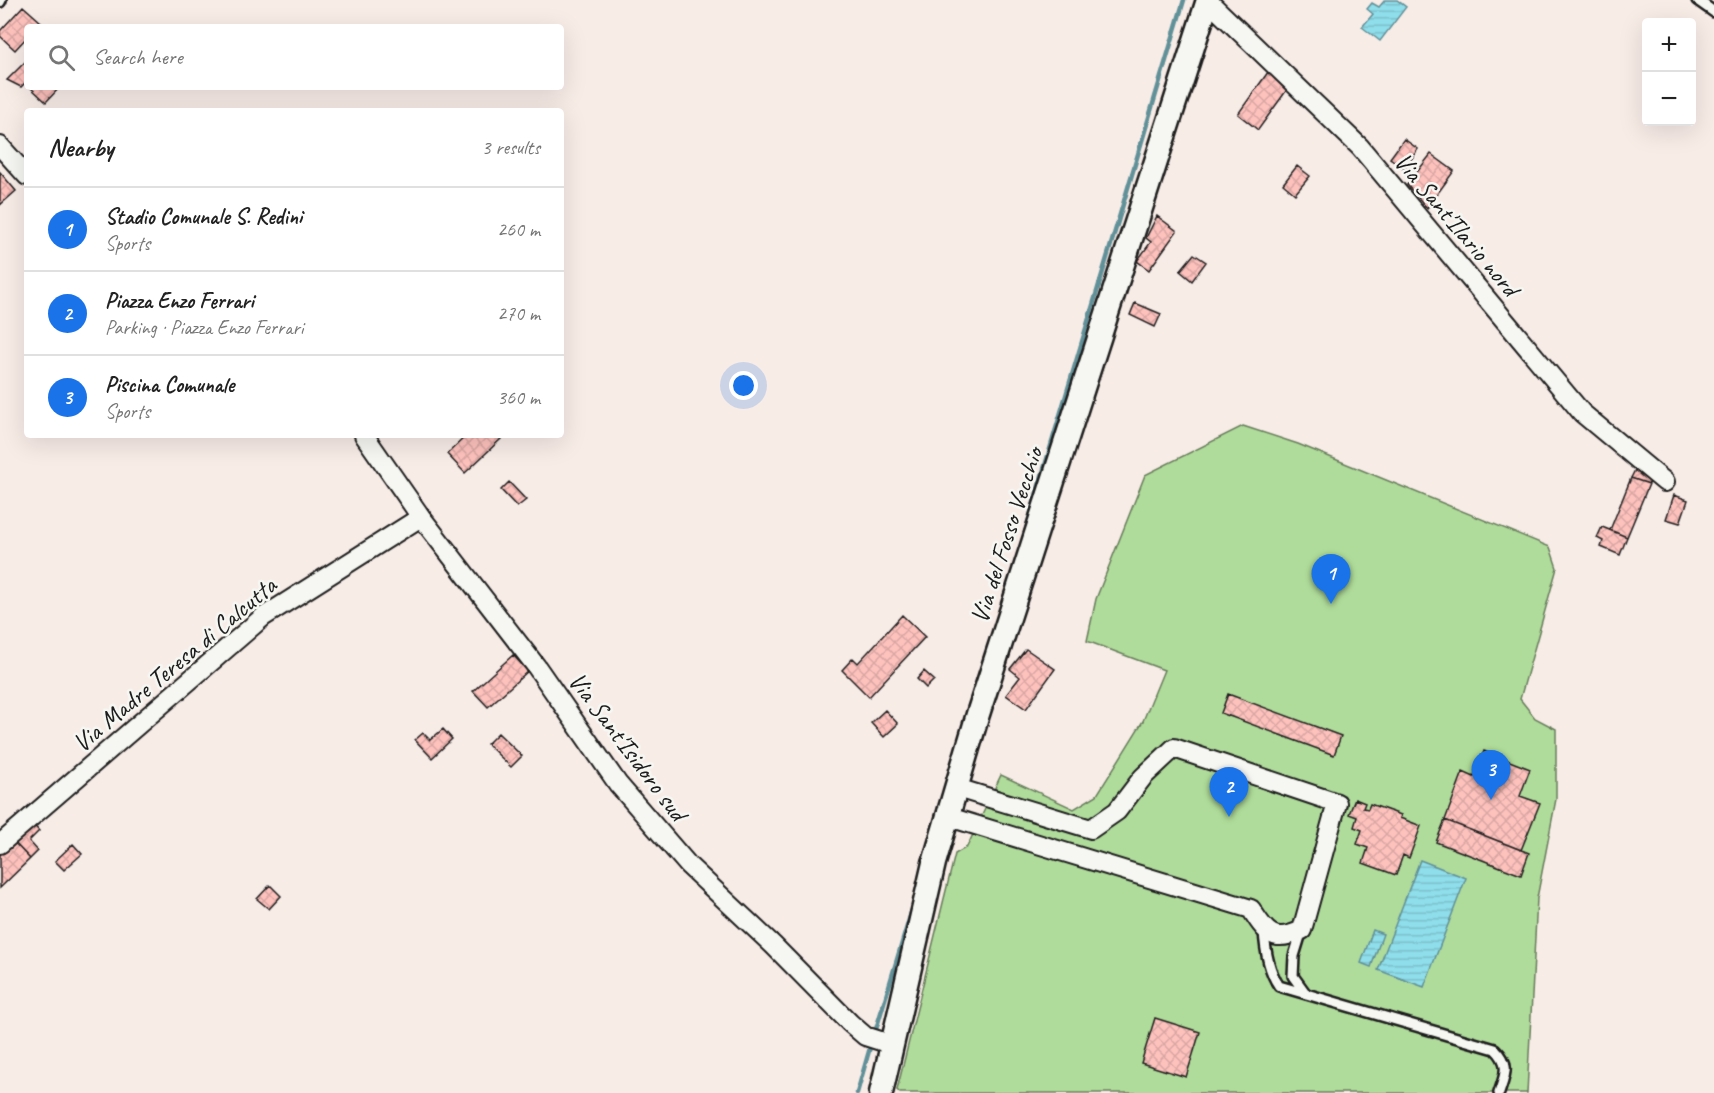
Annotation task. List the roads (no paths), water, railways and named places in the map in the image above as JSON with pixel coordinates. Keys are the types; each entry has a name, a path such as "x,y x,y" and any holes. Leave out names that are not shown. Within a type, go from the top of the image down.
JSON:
{"street":[{"name":"Via Sant'Ilario nord","path":"1207,1 1360,147 1582,413 1665,482"},
{"name":"Via del Fosso Vecchio","path":"881,1093 879,1041 982,703 1207,1"},
{"path":"0,146 24,173"},
{"name":"Via Sant'Isidoro sud","path":"366,438 421,517 536,666 618,784 689,866 879,1041"},
{"name":"Via Madre Teresa di Calcutta","path":"0,844 263,617 421,517"},
{"path":"949,817 1251,909 1264,930 1276,937 1291,936 1302,930 1336,803 1174,748 1143,777 1117,811 1091,829 1087,858"},
{"path":"957,788 1091,829"}],"lane":[{"path":"1697,0 1714,12"},
{"path":"1264,930 1264,944 1272,976 1279,986 1495,1049 1503,1057 1506,1071 1499,1093"},
{"path":"1302,930 1294,956 1293,976 1306,994"}],"water":[{"path":"1385,0 1397,0 1406,7 1380,41 1362,27 1373,14 1367,9 1372,3 1379,7"},
{"path":"1420,860 1466,878 1424,987 1378,970"},
{"path":"1373,930 1383,934 1371,967 1361,963"}],"waterway":[{"path":"1024,536 1184,0"},
{"path":"874,1036 914,903"},
{"path":"857,1093 871,1044"}],"place":[{"name":"Stadio Comunale S. Redini","path":"1331,604"},
{"name":"Piscina Comunale","path":"1491,800"},
{"name":"Piazza Enzo Ferrari","path":"1229,817"}]}
